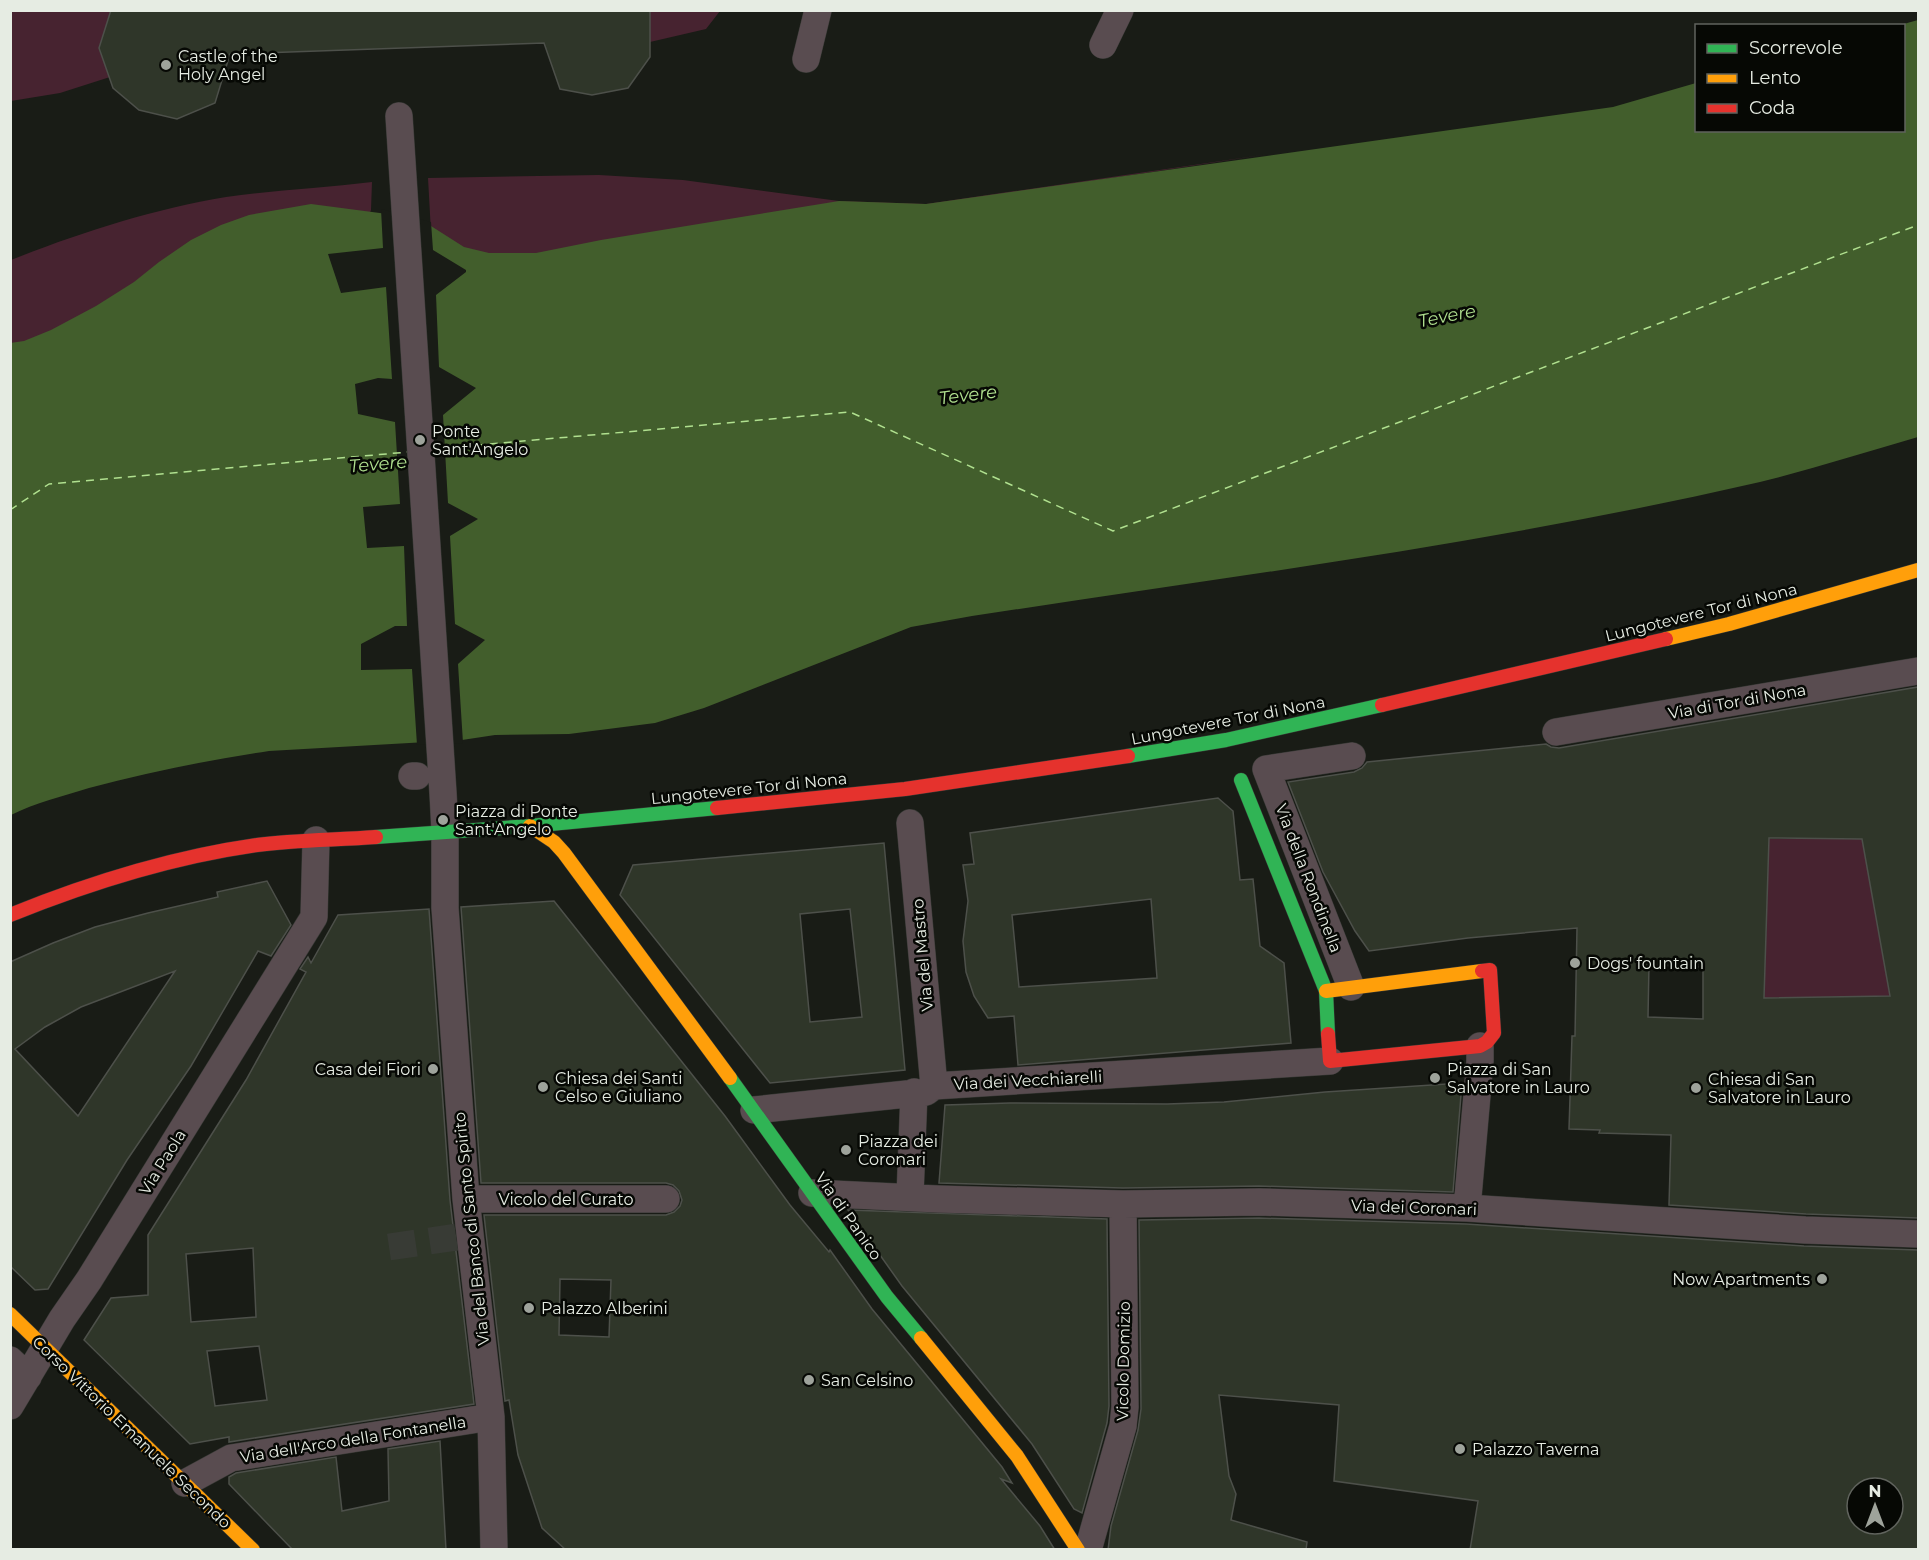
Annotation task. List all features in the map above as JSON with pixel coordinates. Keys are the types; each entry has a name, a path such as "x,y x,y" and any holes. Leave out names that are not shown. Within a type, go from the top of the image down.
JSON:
{"street":[{"path":"806,58 818,10"},
{"path":"1103,45 1120,10"},
{"path":"399,116 423,773 445,831"},
{"name":"Lungotevere Tor di Nona","path":"530,826 905,789 1226,740 1547,668 1729,624 1918,570"},
{"name":"Via di Tor di Nona","path":"1556,732 1906,673"},
{"name":"Via della Rondinella","path":"1339,989 1266,769 1352,756"},
{"name":"Via della Rondinella","path":"1241,780 1314,960 1339,989"},
{"name":"Via del Mastro","path":"910,823 924,1089"},
{"path":"10,915 80,888 226,849 278,842 530,826"},
{"name":"Via di Panico","path":"530,826 559,847 754,1110 887,1298 1017,1456 1078,1550"},
{"name":"Via del Banco di Santo Spirito","path":"445,831 445,908 466,1199 491,1417 494,1550"},
{"name":"Via Paola","path":"10,1406 19,1368 45,1350 314,917 316,840"},
{"path":"1490,970 1494,1033 1487,1042 1480,1046 1317,1062 1339,989 1490,970"},
{"path":"1467,1208 1480,1046"},
{"name":"Via dei Vecchiarelli","path":"754,1110 924,1089 1317,1062"},
{"path":"812,1192 910,1196 924,1089"},
{"name":"Via dei Coronari","path":"910,1196 1123,1203 1259,1202 1467,1208 1805,1230 1918,1234"},
{"name":"Vicolo del Curato","path":"466,1199 666,1198"},
{"name":"Vicolo Domizio","path":"1088,1550 1123,1426 1125,1407 1123,1203"},
{"name":"Corso Vittorio Emanuele Secondo","path":"10,1314 253,1550"},
{"name":"Via dell'Arco della Fontanella","path":"185,1483 231,1458 491,1417"}],"shaded area":[{"path":"11,11 111,11 99,48 110,77 60,93 11,101"},
{"path":"646,11 720,11 706,29 650,42 650,16"},
{"path":"1269,154 582,259 432,250 428,178 599,175 683,180 839,201 926,204"},
{"path":"372,182 371,210 365,225 11,371 11,260 63,240 171,208 226,197"},
{"path":"1769,839 1862,839 1890,996 1764,998"}],"water":[{"name":"Tevere","path":"1918,20 1918,437 1760,482 1564,523 1269,572 911,627 704,708 655,723 569,734 495,735 462,740 269,751 111,782 49,800 11,815 10,343 24,341 51,330 96,306 134,282 191,240 221,225 249,215 311,204 395,215 431,226 464,247 489,253 536,253 601,240 839,201 926,204 1613,107 1695,83 1695,132 1905,132 1904,24"}],"pier":[{"name":"Ponte Sant'Angelo","path":"381,209 431,222 433,250 466,270 436,295 439,367 476,388 443,415 448,503 478,519 450,536 455,624 485,640 458,664 463,743 417,745 412,669 361,670 361,644 395,626 407,626 404,546 367,548 363,507 400,504 395,422 358,414 355,384 378,378 392,379 386,287 341,293 328,254 383,248"}],"building":[{"name":"Castle of the Holy Angel","path":"111,10 650,10 650,57 628,88 592,95 560,89 544,43 230,54 215,103 177,119 139,110 113,88 99,48"},
{"path":"1918,687 1918,1218 1806,1214 1669,1205 1671,1135 1599,1133 1600,1130 1569,1129 1572,1036 1575,1036 1577,928 1468,938 1369,951 1355,931 1323,872 1288,782 1354,772 1367,762 1546,744 1559,748","holes":["1769,838 1862,839 1890,996 1764,998","1649,965 1703,967 1703,1019 1648,1017"]},
{"path":"1218,798 1233,811 1240,880 1253,879 1260,946 1284,963 1291,1043 1018,1065 1014,1016 988,1018 974,996 966,972 963,941 968,901 963,865 974,864 970,833","holes":["1151,899 1157,978 1019,987 1012,915"]},
{"path":"884,843 905,1070 770,1083 620,895 633,865","holes":["850,909 862,1017 810,1022 800,914"]},
{"path":"267,881 291,925 271,956 258,951 191,1066 127,1160 48,1289 35,1290 10,1266 10,962 95,927 218,897 217,892","holes":["175,971 78,1116 15,1049 45,1027 81,1007"]},
{"path":"554,901 725,1116 790,1205 829,1252 830,1250 872,1309 1002,1467 1012,1483 1001,1479 1040,1526 1055,1550 566,1550 542,1528 518,1455 509,1400 505,1401 484,1215 666,1215 674,1212 682,1200 679,1191 673,1185 666,1183 481,1183 461,907","holes":["560,1279 611,1280 609,1337 559,1335"]},
{"path":"429,909 450,1200 474,1404 229,1442 229,1437 190,1444 84,1340 111,1298 148,1295 148,1235 246,1080 306,972 300,969 308,957 311,963 338,915","holes":["253,1248 256,1317 191,1322 186,1254","259,1346 267,1400 215,1406 207,1351"]},
{"path":"1462,1083 1453,1192 1259,1186 1123,1188 939,1183 945,1105 1224,1102 1325,1092"},
{"path":"848,1210 1107,1219 1109,1406 1107,1423 1082,1513 1074,1509 1032,1444 902,1286"},
{"path":"1259,1218 1466,1224 1804,1246 1918,1250 1918,1550 1470,1550 1478,1501 1334,1481 1339,1405 1219,1395 1229,1476 1236,1494 1231,1520 1307,1542 1306,1550 1108,1550 1111,1526 1138,1430 1141,1409 1139,1220"},
{"path":"440,1441 446,1550 293,1550 229,1484 229,1477 236,1473 336,1457 342,1511 389,1501 388,1449"}],"ferry route":[{"path":"434,449 850,412 1113,531 1918,225"},
{"path":"10,510 49,484 408,452"}],"tunnel":[{"path":"389,1247 470,1235"}],"traffic: fast":[{"path":"1128,756 1226,740 1382,705"},
{"path":"1241,780 1326,991 1328,1034"},
{"path":"376,837 530,826 717,808"},
{"path":"730,1078 887,1297 921,1338"}],"traffic: slow":[{"path":"1666,639 1729,624 1918,570"},
{"path":"530,826 554,842 564,853 730,1078"},
{"path":"1326,991 1482,971"},
{"path":"10,1314 253,1550"},
{"path":"921,1338 1017,1456 1078,1550"}],"traffic: jam":[{"path":"1382,705 1666,639"},
{"path":"717,808 905,789 1128,756"},
{"path":"10,915 131,872 194,856 272,843 376,837"},
{"path":"1328,1034 1330,1061 1480,1046 1487,1042 1494,1033 1490,970 1482,971"}],"place":[{"name":"Castle of the Holy Angel","path":"166,65"},
{"name":"Ponte Sant'Angelo","path":"420,440"},
{"name":"Piazza di Ponte Sant'Angelo","path":"443,820"},
{"name":"Dogs' fountain","path":"1575,963"},
{"name":"Casa dei Fiori","path":"433,1069"},
{"name":"Piazza di San Salvatore in Lauro","path":"1435,1078"},
{"name":"Chiesa dei Santi Celso e Giuliano","path":"543,1087"},
{"name":"Chiesa di San Salvatore in Lauro","path":"1696,1088"},
{"name":"Piazza dei Coronari","path":"846,1150"},
{"name":"Now Apartments","path":"1822,1279"},
{"name":"Palazzo Alberini","path":"529,1308"},
{"name":"San Celsino","path":"809,1380"},
{"name":"Palazzo Taverna","path":"1460,1449"}]}
